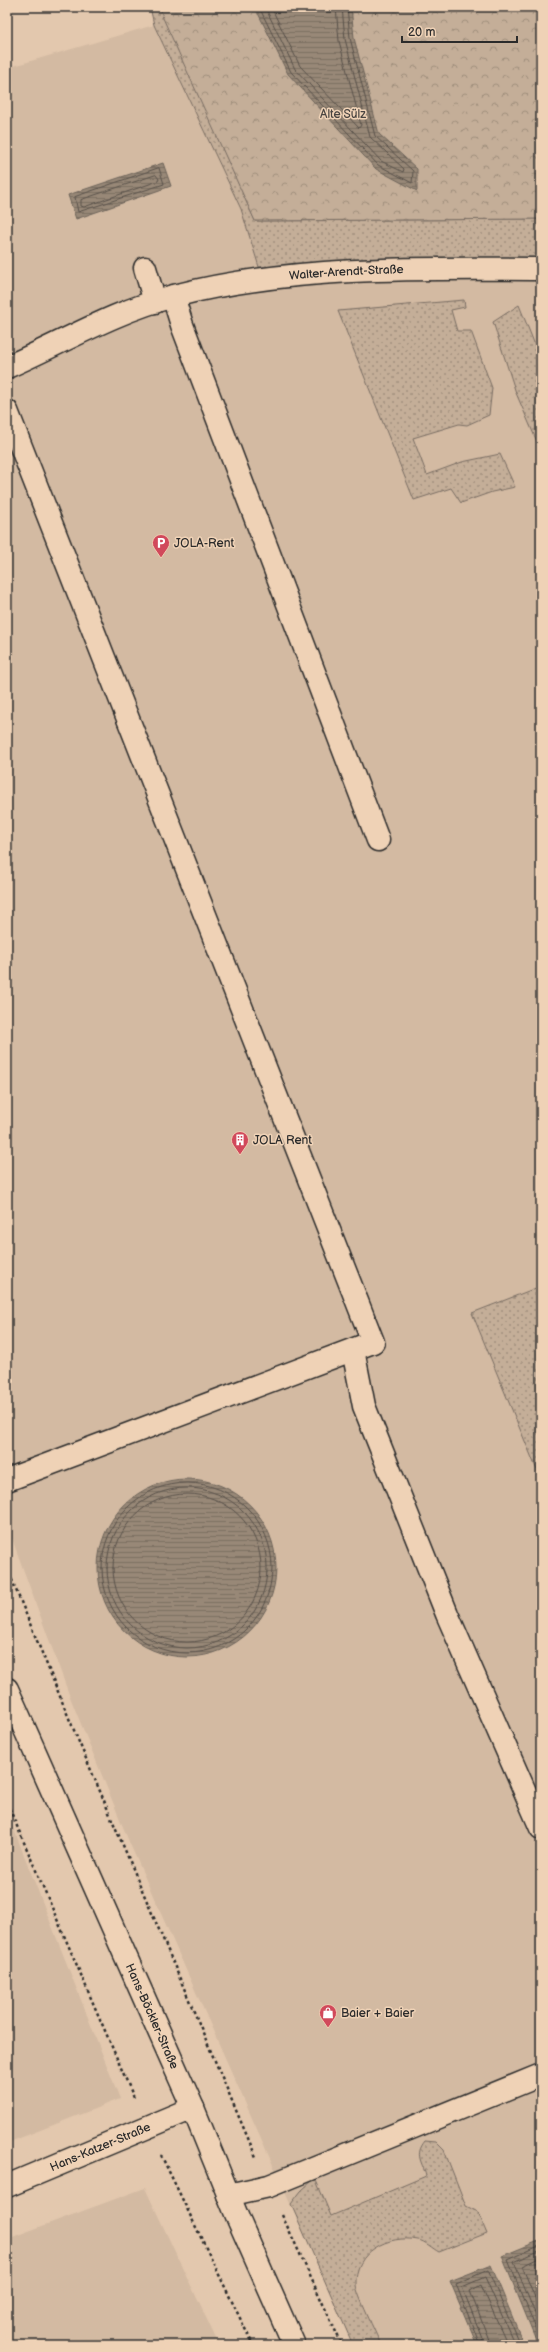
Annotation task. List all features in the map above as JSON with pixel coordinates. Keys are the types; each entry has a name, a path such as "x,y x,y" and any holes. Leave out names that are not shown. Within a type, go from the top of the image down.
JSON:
{"street":[{"path":"145,268 182,325 378,840"},
{"name":"Walter-Arendt-Straße","path":"7,367 110,317 164,299 229,284 292,276 470,268 541,269"},
{"path":"7,412 373,1342 7,1480"},
{"path":"353,1350 364,1406 447,1614 541,1828"},
{"name":"Hans-Böckler-Straße","path":"7,1689 193,2108 228,2196 294,2345"},
{"path":"228,2196 268,2186 541,2075"},
{"name":"Hans-Katzer-Straße","path":"7,2186 193,2108"}],"path":[{"path":"7,1568 82,1751 268,2186 342,2345"},
{"path":"7,1803 148,2128 252,2345"}],"shaded area":[{"path":"154,25 241,209 259,267 541,258 541,2345 353,2345 130,1844 70,1697 7,1525 7,68"},
{"path":"7,1812 120,2099 7,2143"},
{"path":"145,2188 219,2345 7,2345 7,2239"}],"green space":[{"path":"150,7 160,7 255,221 541,219 541,261 259,267 241,209 154,25"},
{"name":"Alte Sülz","path":"160,7 541,7 541,219 255,221 163,18"},
{"path":"464,300 465,307 451,310 457,331 471,331 492,388 489,415 467,425 459,424 413,438 427,475 462,462 500,454 515,487 492,492 461,503 451,488 414,500 338,311"},
{"path":"519,305 541,360 541,451 516,393 493,322"},
{"path":"541,1286 541,1480 472,1313"},
{"path":"425,2141 436,2142 444,2150 466,2206 478,2212 487,2233 439,2252 426,2243 418,2240 407,2239 395,2240 375,2248 361,2263 357,2273 356,2285 363,2305 381,2345 353,2345 291,2204 301,2191 315,2178 331,2216 426,2176 419,2154"}],"water":[{"path":"255,7 351,7 354,38 379,134 417,169 417,191 376,169 288,74"},
{"path":"163,163 171,186 76,219 68,195"},
{"path":"178,1479 196,1479 213,1482 229,1489 244,1499 256,1511 266,1526 273,1542 276,1568 275,1585 270,1602 256,1625 244,1637 229,1647 213,1654 196,1657 178,1657 161,1654 145,1647 130,1637 118,1625 108,1610 101,1594 98,1577 98,1559 101,1542 108,1526 118,1511 130,1499 145,1489 161,1482"},
{"path":"541,2240 541,2345 538,2345 502,2256"},
{"path":"491,2265 524,2345 477,2345 450,2281"}],"place":[{"name":"JOLA-Rent","path":"161,558"},
{"name":"JOLA Rent","path":"240,1155"},
{"name":"Baier + Baier","path":"328,2028"}]}
